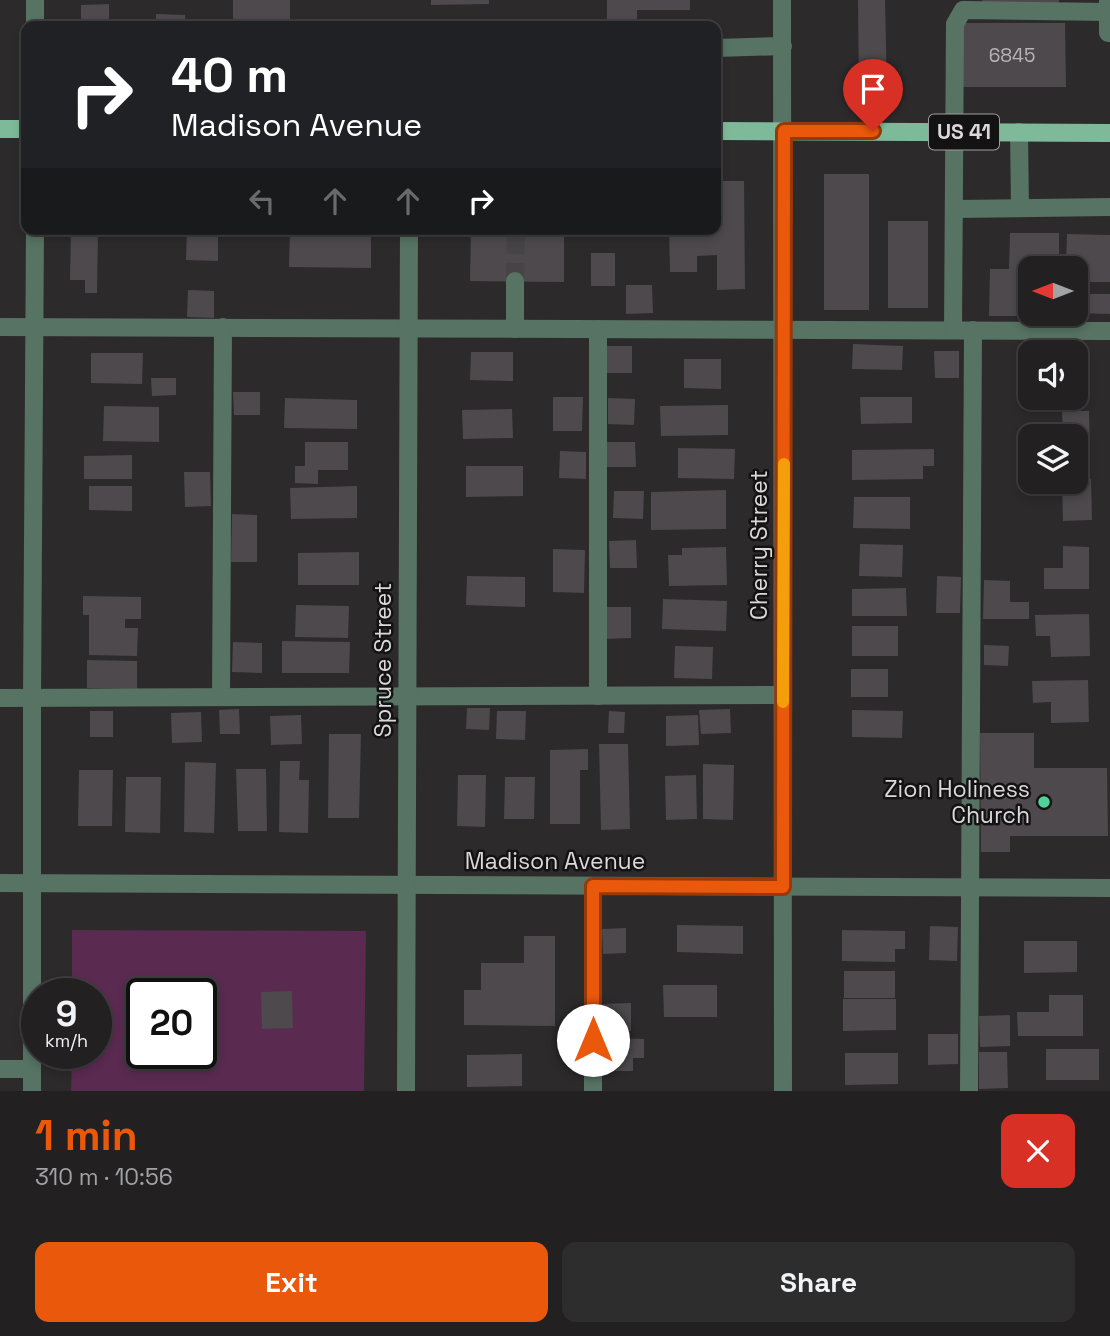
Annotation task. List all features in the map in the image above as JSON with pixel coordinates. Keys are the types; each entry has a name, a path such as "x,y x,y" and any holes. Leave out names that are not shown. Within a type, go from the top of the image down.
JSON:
{"main road":[{"path":"0,129 21,129"},
{"name":"US 41","path":"721,131 1110,133"}],"street":[{"path":"35,0 35,21"},
{"name":"Cherry Street","path":"782,0 783,1091"},
{"path":"953,330 955,24 963,10 1108,6 1110,33"},
{"path":"721,48 783,46"},
{"path":"1019,132 1020,208"},
{"path":"954,209 1110,207"},
{"path":"32,978 35,235"},
{"name":"Spruce Street","path":"406,1091 408,235"},
{"path":"515,281 515,328"},
{"path":"0,327 1110,331"},
{"path":"221,697 223,327"},
{"path":"598,329 598,696"},
{"path":"969,1091 973,330"},
{"path":"0,698 783,695"},
{"name":"Madison Avenue","path":"0,883 1110,888"},
{"path":"593,886 593,1091"},
{"path":"0,1069 21,1069"},
{"path":"32,1069 32,1091"}],"shaded area":[{"path":"72,930 366,931 364,1091 71,1091 72,1069 112,1069 112,978 72,978"}],"building":[{"path":"233,0 290,0 290,21 233,21"},
{"path":"431,0 489,0 489,4 431,5"},
{"path":"607,0 690,0 690,10 637,10 637,21 607,21"},
{"path":"858,0 885,0 887,91 859,92"},
{"path":"982,0 1059,0 1059,6 982,5"},
{"path":"109,4 109,21 81,21 81,5"},
{"path":"156,14 185,15 185,21 156,21"},
{"path":"958,23 1065,23 1066,87 959,87"},
{"path":"824,174 869,174 869,310 824,310"},
{"path":"721,181 744,181 745,289 717,290 717,255 697,256 697,272 670,272 669,235 721,235"},
{"path":"888,221 928,221 928,308 888,308"},
{"path":"1010,233 1059,233 1059,256 1018,256 1018,316 989,316 990,269 1009,269"},
{"path":"1067,234 1110,235 1110,282 1088,282 1088,256 1066,256"},
{"path":"71,235 98,235 97,293 85,293 85,280 70,280"},
{"path":"187,235 218,235 218,261 186,260"},
{"path":"290,235 371,235 371,268 289,267"},
{"path":"471,235 564,235 564,282 470,281"},
{"path":"591,253 615,253 615,286 591,286"},
{"path":"626,285 652,285 653,313 626,314"},
{"path":"188,290 214,291 214,318 187,317"},
{"path":"1088,294 1110,294 1110,314 1088,313"},
{"path":"853,344 903,346 902,370 852,369"},
{"path":"605,346 632,346 632,373 604,373"},
{"path":"934,351 959,351 959,378 935,378"},
{"path":"471,352 513,352 513,381 470,380"},
{"path":"91,353 143,353 142,384 91,383"},
{"path":"684,359 721,359 721,389 684,388"},
{"path":"151,378 176,378 176,395 152,396"},
{"path":"233,392 260,392 260,415 234,415"},
{"path":"553,397 583,397 582,431 553,431"},
{"path":"860,397 912,397 912,423 861,424"},
{"path":"285,398 357,400 357,429 284,428"},
{"path":"608,398 635,399 634,425 608,424"},
{"path":"728,405 728,435 661,436 660,406"},
{"path":"104,406 159,407 159,442 103,441"},
{"path":"512,409 513,438 463,439 462,410"},
{"path":"1062,411 1089,411 1090,453 1088,424 1063,424"},
{"path":"305,442 348,442 348,470 318,470 318,484 295,483 295,466 305,466"},
{"path":"606,442 635,442 636,467 607,467"},
{"path":"678,448 735,449 734,479 678,478"},
{"path":"934,449 934,466 923,466 923,479 852,480 852,450"},
{"path":"560,451 586,452 586,479 559,478"},
{"path":"132,455 132,479 84,479 84,456"},
{"path":"466,466 523,466 523,496 466,497"},
{"path":"184,472 210,472 211,506 185,507"},
{"path":"1088,479 1091,479 1092,520 1063,521 1062,494 1088,494"},
{"path":"89,486 132,486 132,511 89,510"},
{"path":"357,486 357,518 291,519 290,488"},
{"path":"726,490 726,529 651,530 651,492"},
{"path":"614,491 644,491 643,519 613,518"},
{"path":"854,497 910,497 910,529 853,528"},
{"path":"232,514 257,515 257,562 231,562"},
{"path":"636,540 637,568 610,568 609,541"},
{"path":"860,544 903,545 902,577 859,576"},
{"path":"1063,546 1089,547 1089,589 1044,589 1044,568 1063,568"},
{"path":"726,547 727,585 669,586 668,555 682,555 682,548"},
{"path":"553,549 585,550 584,593 553,592"},
{"path":"359,552 359,585 298,585 298,553"},
{"path":"467,576 525,577 525,607 466,605"},
{"path":"937,576 961,577 960,613 936,613"},
{"path":"984,580 1010,581 1010,602 1029,602 1029,619 983,619"},
{"path":"906,588 907,616 852,616 852,589"},
{"path":"83,596 141,597 141,619 125,619 125,628 138,628 137,656 89,655 89,615 83,615"},
{"path":"663,599 727,601 726,631 662,629"},
{"path":"296,605 349,606 348,638 295,637"},
{"path":"603,607 631,607 631,638 603,639"},
{"path":"1089,614 1090,656 1051,657 1050,636 1036,636 1035,615"},
{"path":"852,626 898,626 898,656 852,656"},
{"path":"282,641 350,642 349,673 282,673"},
{"path":"233,642 262,643 262,673 232,672"},
{"path":"984,645 1009,646 1008,666 984,665"},
{"path":"675,646 713,647 712,679 674,678"},
{"path":"87,660 137,661 137,689 87,688"},
{"path":"851,669 888,669 888,697 851,697"},
{"path":"1088,680 1089,722 1051,723 1051,702 1033,703 1032,681"},
{"path":"467,708 490,708 489,730 466,729"},
{"path":"239,709 240,734 220,734 219,710"},
{"path":"730,709 731,733 701,734 699,710"},
{"path":"852,710 903,711 902,738 852,737"},
{"path":"90,711 113,711 113,737 90,737"},
{"path":"497,711 526,711 525,740 496,739"},
{"path":"609,711 625,712 624,733 608,733"},
{"path":"201,712 202,742 172,743 171,713"},
{"path":"301,715 302,744 271,745 270,716"},
{"path":"698,715 699,745 666,746 666,716"},
{"name":"Zion Holiness Church","path":"980,733 1034,733 1034,768 1107,768 1108,836 1010,836 1010,852 981,852"},
{"path":"329,734 361,734 359,818 328,818"},
{"path":"599,744 628,744 630,829 601,830"},
{"path":"588,749 588,770 580,770 580,824 550,824 550,750"},
{"path":"280,761 300,761 299,780 309,780 308,833 279,832"},
{"path":"185,762 216,763 214,833 184,832"},
{"path":"703,764 734,765 733,820 703,819"},
{"path":"236,769 266,769 267,831 238,831"},
{"path":"79,770 113,770 112,826 78,826"},
{"path":"458,775 486,775 485,827 457,826"},
{"path":"696,775 697,819 666,820 665,776"},
{"path":"126,777 161,777 160,833 125,832"},
{"path":"505,777 535,777 534,819 504,819"},
{"path":"677,925 743,926 743,954 677,952"},
{"path":"930,926 958,927 957,961 929,960"},
{"path":"626,928 626,953 603,954 602,929"},
{"path":"842,930 905,931 905,949 895,949 895,962 842,961"},
{"path":"524,936 555,936 555,1026 464,1025 464,990 481,990 481,963 524,963"},
{"path":"1024,941 1077,941 1077,972 1024,973"},
{"path":"844,971 895,971 895,998 844,998"},
{"path":"663,985 717,985 717,1017 664,1017"},
{"path":"292,991 293,1028 262,1029 261,992"},
{"path":"1049,995 1083,995 1083,1036 1018,1036 1017,1012 1049,1012"},
{"path":"843,999 896,999 896,1030 843,1031"},
{"path":"631,1003 631,1031 603,1032 602,1004"},
{"path":"1010,1015 1010,1046 980,1047 979,1016"},
{"path":"928,1034 958,1034 958,1064 928,1065"},
{"path":"606,1038 644,1039 644,1058 633,1058 633,1071 606,1071"},
{"path":"1046,1049 1099,1049 1099,1080 1046,1080"},
{"path":"979,1052 1007,1052 1008,1088 979,1089"},
{"path":"845,1053 898,1053 898,1084 845,1085"},
{"path":"522,1054 522,1086 467,1087 467,1055"}],"tunnel":[{"path":"515,281 516,235"}],"slow traffic":[{"path":"783,702 784,464"}],"place":[{"name":"Zion Holiness Church","path":"1044,802"}],"route":[{"path":"593,1040 593,886 783,887 784,131 873,131"}]}
